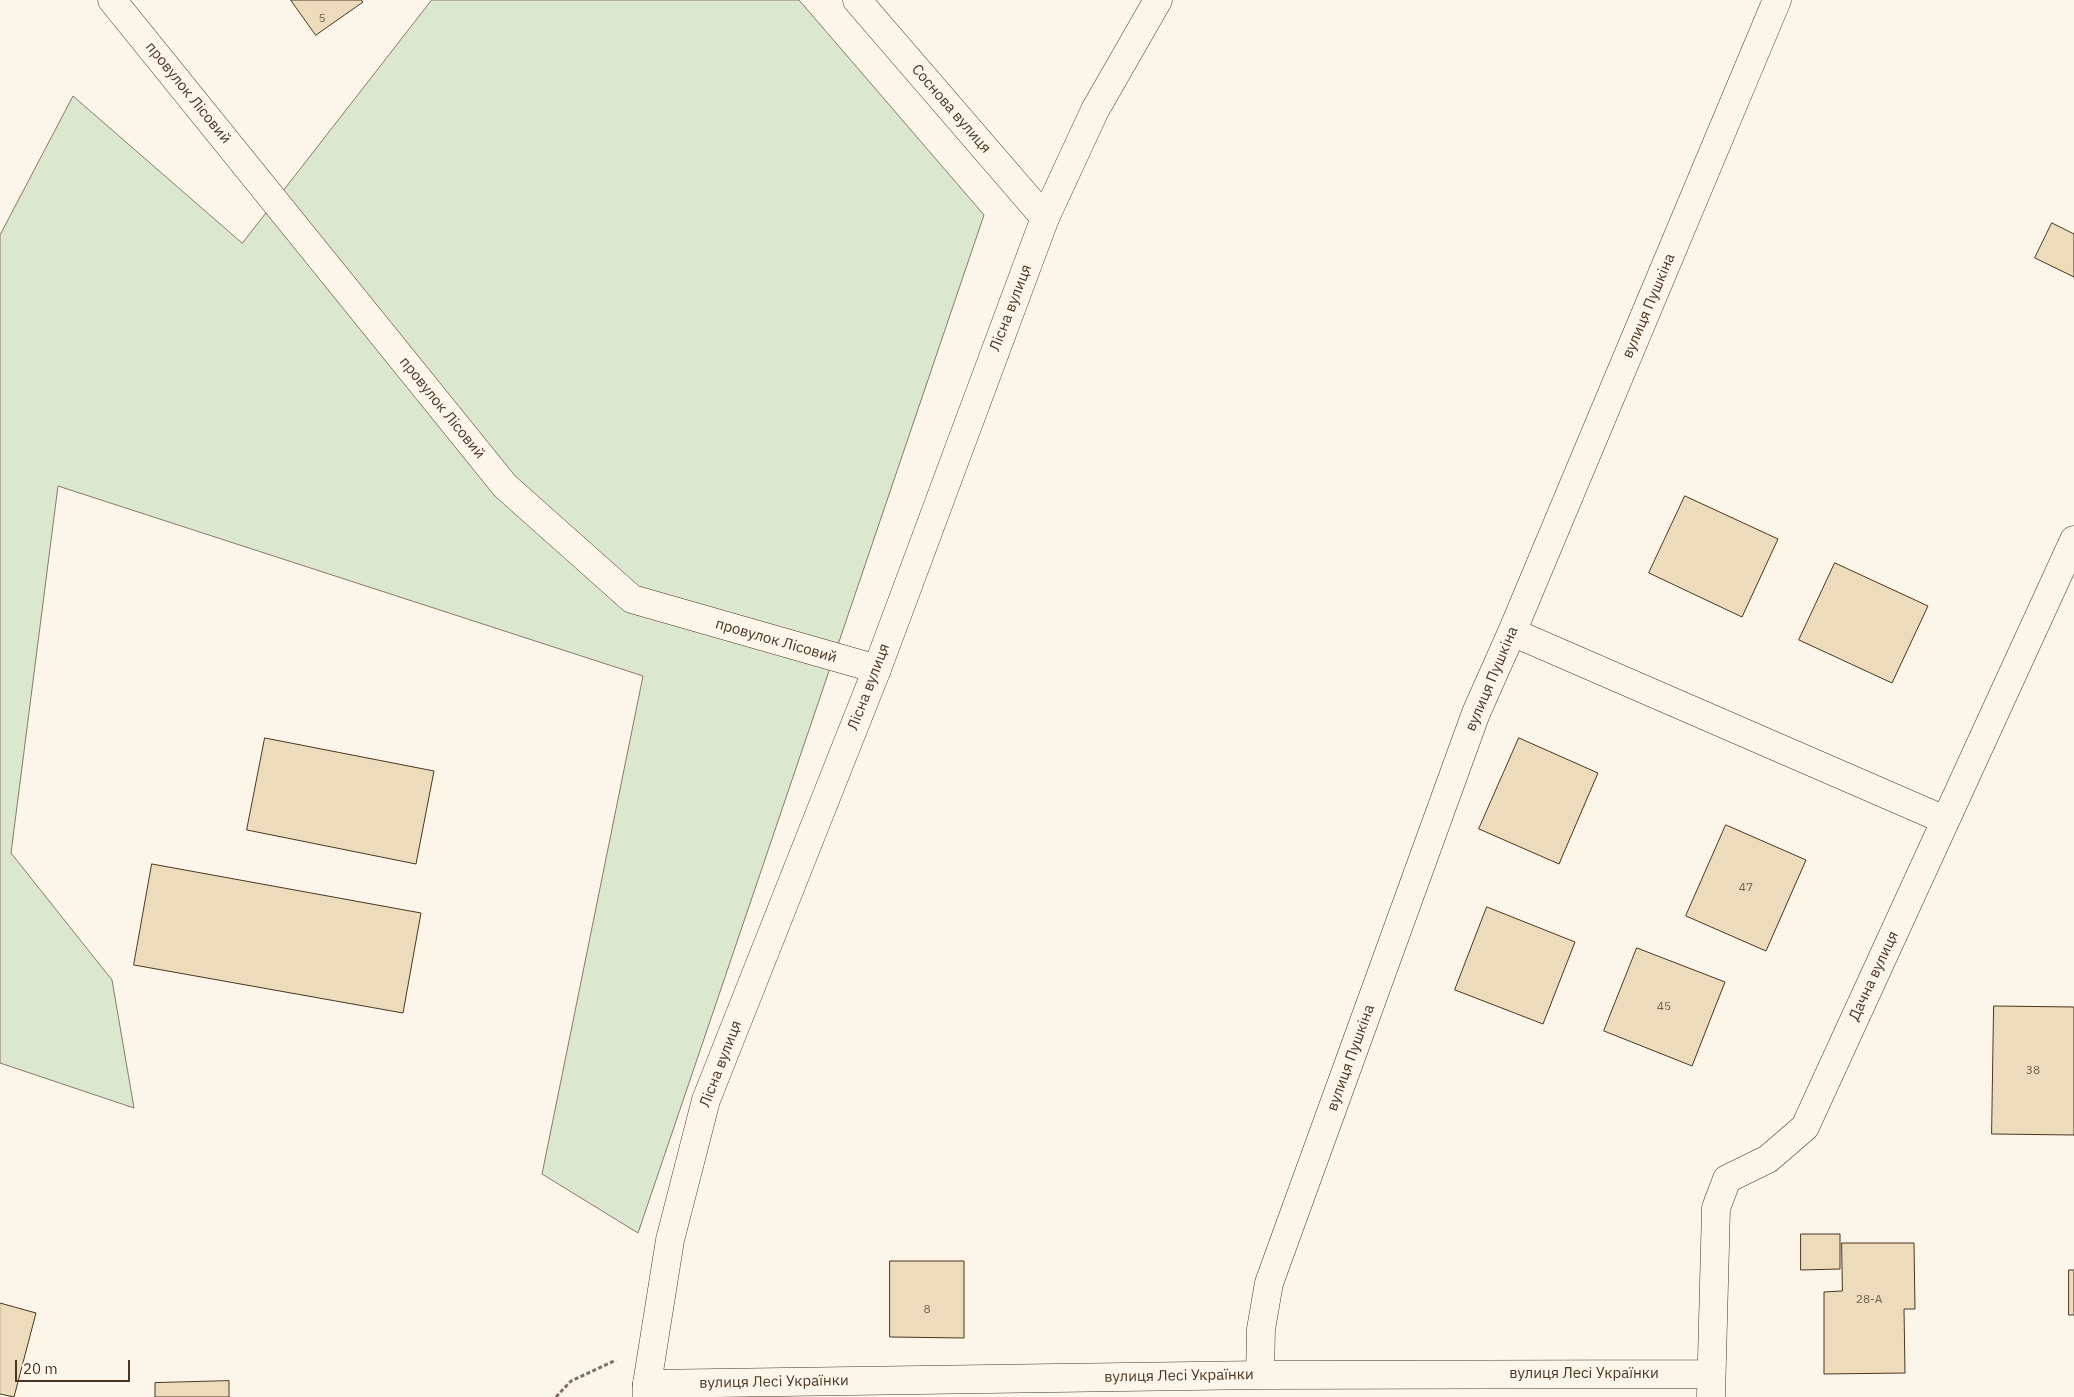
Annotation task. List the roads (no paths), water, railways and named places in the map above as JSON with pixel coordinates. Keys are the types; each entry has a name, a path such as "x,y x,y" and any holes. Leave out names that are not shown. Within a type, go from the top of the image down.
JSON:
{"street":[{"name":"провулок Лісовий","path":"112,0 505,486 632,599 877,669"},
{"name":"Соснова вулиця","path":"857,0 1045,218"},
{"name":"Лісна вулиця","path":"647,1390 670,1240 706,1100 877,669 1045,218 1095,110 1158,0"},
{"name":"вулиця Пушкіна","path":"1260,1375 1261,1329 1270,1283 1476,713 1512,632 1777,0"},
{"name":"Дачна вулиця","path":"1711,1385 1716,1208 1727,1179 1768,1159 1805,1127 2074,540"},
{"path":"1512,632 1945,820"},
{"name":"вулиця Лесі Українки","path":"647,1390 1260,1375 1711,1385"}]}
